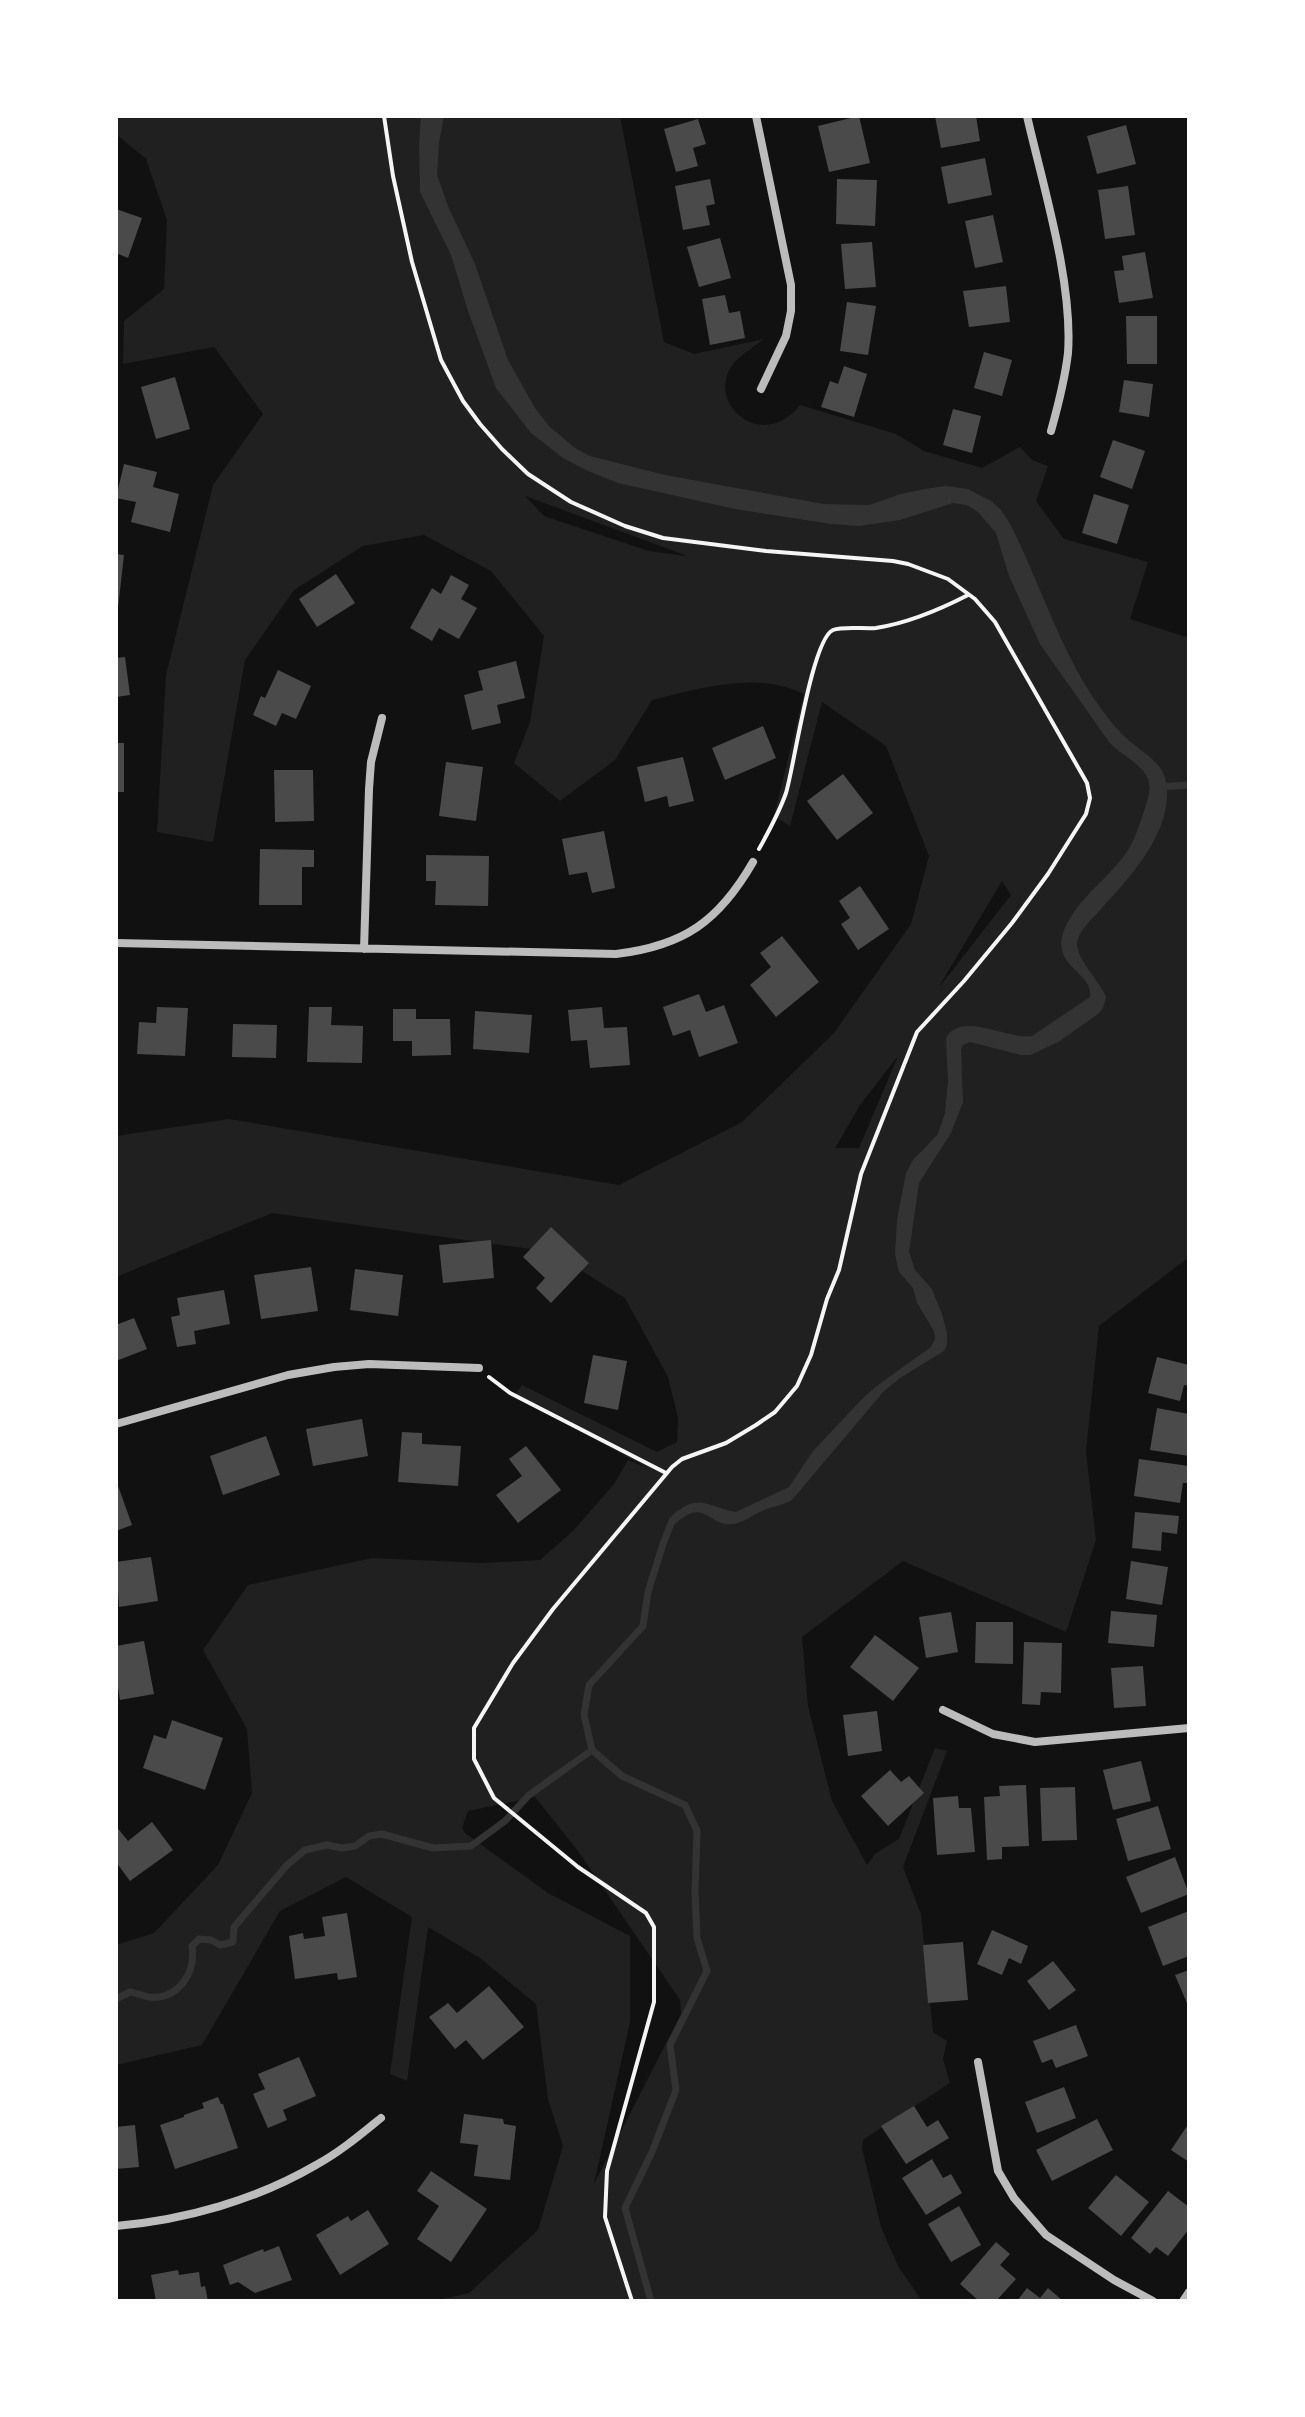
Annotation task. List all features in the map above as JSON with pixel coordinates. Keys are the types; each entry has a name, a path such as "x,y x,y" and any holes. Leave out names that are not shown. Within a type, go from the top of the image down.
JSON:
{"street":[{"path":"756,116 791,285 791,311 786,336 761,389"},
{"path":"1027,116 1057,247 1068,315 1068,353 1051,431"},
{"path":"364,949 369,789 374,747 382,718"},
{"path":"116,943 616,954 646,951 682,937 709,919 733,893 753,862"},
{"path":"116,1424 288,1375 334,1367 369,1364 479,1368"},
{"path":"943,1710 993,1734 1035,1742 1189,1728"},
{"path":"978,2062 998,2171 1014,2198 1046,2235 1114,2280 1153,2301"},
{"path":"116,2226 154,2222 198,2212 276,2186 349,2144 381,2118"},
{"path":"1183,2301 1189,2292"}],"path":[{"path":"384,116 393,176 412,262 441,360 449,379 480,424 502,449 528,474 571,502 645,533 766,551 893,561 938,574 969,594 995,622 1087,783 1090,798 1089,805 1048,874 1012,923 917,1032 861,1174 839,1270 811,1355 797,1386 775,1412 726,1443 677,1462 666,1473 553,1609 513,1663 474,1728 474,1759 494,1798 578,1867 646,1913 654,1927 654,2002 607,2171 605,2217 632,2301"},
{"path":"753,862 786,793 813,674 827,635 837,629 862,629 896,623 936,611 969,594"},
{"path":"479,1368 510,1393 666,1473"}],"shaded area":[{"path":"116,116 620,116 664,342 694,354 764,339 731,367 726,382 727,396 733,409 756,424 771,424 786,418 800,405 896,434 924,451 982,468 1020,447 1032,460 1048,466 1036,501 1064,539 1148,562 1130,619 1189,638 1189,1257 1099,1326 1086,1451 1096,1540 1066,1632 903,1561 802,1637 808,1706 832,1801 867,1865 875,1854 899,1839 935,1748 947,1751 903,1867 921,1914 933,2032 947,2041 943,2059 950,2083 863,2140 862,2148 881,2227 898,2266 922,2301 435,2301 469,2293 538,2230 563,2146 548,2099 536,2004 480,1958 428,1927 407,2081 390,2074 412,1917 346,1877 280,1911 202,2045 116,2065 116,1945 154,1933 218,1865 252,1793 247,1729 203,1650 248,1585 372,1558 482,1563 540,1560 573,1531 614,1484 628,1460 648,1468 514,1396 522,1385 657,1452 677,1442 678,1418 668,1377 625,1298 552,1252 272,1213 116,1277 116,1136 229,1119 619,1185 742,1122 834,1033 911,924 929,856 886,746 822,702 790,826 774,816 804,694 767,684 729,684 652,700 615,760 560,801 514,763 530,722 544,636 491,571 424,535 363,546 294,590 245,660 213,842 157,832 166,675 213,485 263,414 214,347 123,364 124,321 164,289 167,220 146,159 116,134","holes":["525,496 685,556 649,551 544,516","1002,881 1011,895 940,986","898,1056 859,1148 835,1148 860,1105","535,1797 578,1851 680,2000 681,2014 594,2184 630,2022 630,1936 548,1893 465,1833 462,1828 468,1811"]},
{"path":"421,116 444,116 437,175 475,264 508,360 549,426 575,448 590,456 665,475 824,504 869,505 901,494 945,486 968,489 991,501 1010,524 1074,666 1087,688 1114,725 1156,763 1165,778 1166,805 1155,839 1135,869 1086,925 1078,939 1078,950 1106,997 1103,1008 1060,1041 1031,1055 970,1042 963,1045 961,1050 963,1102 951,1133 919,1183 909,1252 915,1270 932,1289 942,1314 947,1333 944,1351 884,1391 792,1500 737,1523 725,1524 700,1512 685,1516 675,1524 670,1518 695,1503 736,1512 789,1487 813,1451 865,1396 931,1347 935,1339 934,1331 917,1303 913,1288 899,1272 895,1254 897,1220 906,1173 913,1160 938,1134 945,1113 948,1081 946,1038 962,1026 1032,1036 1090,997 1086,982 1063,954 1063,933 1081,903 1128,849 1147,802 1149,783 1138,766 1109,742 1040,644 1009,576 996,533 978,512 967,505 953,503 900,520 859,526 735,509 618,483 563,458 531,433 496,388 451,255 420,192"}],"building":[{"path":"859,116 870,163 829,172 818,126"},
{"path":"935,116 976,116 980,141 941,148"},
{"path":"698,119 706,144 693,148 698,166 676,172 664,129"},
{"path":"1126,125 1136,164 1097,174 1087,136"},
{"path":"985,158 992,195 948,204 941,167"},
{"path":"710,179 715,204 706,206 710,225 683,230 675,186"},
{"path":"837,179 877,180 875,226 836,224"},
{"path":"1128,186 1135,235 1105,239 1098,190"},
{"path":"116,209 142,218 128,258 116,253"},
{"path":"993,215 1003,262 975,268 965,221"},
{"path":"720,238 731,278 699,287 687,247"},
{"path":"872,242 876,287 845,289 841,244"},
{"path":"1145,252 1153,298 1119,303 1114,271 1124,270 1122,256"},
{"path":"1006,286 1010,322 969,327 963,291"},
{"path":"725,295 729,313 740,311 745,338 710,345 702,299"},
{"path":"847,302 876,306 868,355 840,351"},
{"path":"1126,316 1157,316 1157,364 1127,364"},
{"path":"984,352 1012,360 1002,396 974,388"},
{"path":"844,366 867,374 854,417 821,407 830,381 838,384"},
{"path":"175,377 190,429 156,439 141,387"},
{"path":"1124,380 1153,384 1149,417 1119,412"},
{"path":"953,409 981,416 972,453 943,445"},
{"path":"1113,440 1145,451 1132,489 1100,477"},
{"path":"124,464 157,472 153,487 179,494 170,532 131,522 136,502 116,498"},
{"path":"1094,494 1129,505 1117,544 1082,533"},
{"path":"116,554 124,555 118,608 116,608"},
{"path":"336,574 355,603 317,627 299,599"},
{"path":"451,575 469,585 461,599 477,608 459,639 439,628 432,641 410,628 432,588 441,594"},
{"path":"125,657 130,695 116,697 116,658"},
{"path":"516,661 525,698 497,705 501,723 472,730 464,695 483,690 478,671"},
{"path":"278,670 311,686 296,719 282,713 276,726 253,715"},
{"path":"763,726 776,758 725,780 712,748"},
{"path":"116,743 124,743 124,792 116,792"},
{"path":"683,757 694,801 669,807 667,796 645,802 637,767"},
{"path":"446,762 483,767 476,821 439,816"},
{"path":"274,770 313,770 314,821 275,822"},
{"path":"843,774 873,813 837,840 807,801"},
{"path":"604,831 615,888 592,893 587,872 569,875 562,839"},
{"path":"260,849 314,850 314,867 302,867 302,905 259,905"},
{"path":"426,855 489,856 488,906 435,905 436,881 426,881"},
{"path":"860,886 889,929 858,950 841,924 850,918 839,901"},
{"path":"782,936 819,982 776,1017 750,985 771,967 760,953"},
{"path":"699,994 706,1012 724,1005 738,1043 699,1057 690,1030 673,1036 663,1007"},
{"path":"157,1007 188,1008 185,1056 137,1054 139,1022 156,1023"},
{"path":"309,1007 332,1007 331,1025 363,1026 362,1063 307,1062"},
{"path":"602,1007 604,1028 627,1027 630,1065 590,1068 587,1040 571,1041 568,1010"},
{"path":"393,1009 416,1009 416,1019 450,1019 451,1055 412,1056 412,1041 393,1041"},
{"path":"475,1011 532,1015 529,1053 473,1049"},
{"path":"233,1024 277,1025 276,1058 232,1057"},
{"path":"551,1227 589,1263 551,1303 536,1288 545,1278 523,1257"},
{"path":"491,1240 494,1278 443,1283 439,1245"},
{"path":"311,1267 318,1311 261,1319 254,1275"},
{"path":"355,1269 403,1275 398,1316 350,1310"},
{"path":"224,1290 230,1324 194,1331 196,1344 177,1347 171,1317 180,1315 177,1298"},
{"path":"134,1318 147,1349 116,1361 116,1325"},
{"path":"593,1355 627,1361 618,1410 584,1403"},
{"path":"1157,1357 1189,1365 1189,1386 1184,1385 1180,1401 1148,1393"},
{"path":"1157,1408 1189,1414 1189,1456 1150,1450"},
{"path":"362,1419 368,1456 313,1466 306,1429"},
{"path":"402,1432 422,1433 422,1444 461,1446 458,1486 398,1482"},
{"path":"266,1436 280,1475 223,1495 210,1456"},
{"path":"526,1446 561,1490 518,1523 496,1495 522,1476 509,1459"},
{"path":"1139,1459 1189,1466 1189,1483 1183,1483 1180,1503 1134,1496"},
{"path":"116,1480 132,1525 116,1531"},
{"path":"1135,1512 1179,1516 1177,1534 1162,1532 1161,1551 1132,1548"},
{"path":"151,1557 158,1601 119,1607 116,1562"},
{"path":"1131,1561 1168,1567 1162,1605 1126,1599"},
{"path":"1111,1611 1157,1615 1154,1647 1108,1643"},
{"path":"951,1612 958,1652 926,1658 919,1617"},
{"path":"976,1622 1013,1622 1013,1664 975,1663"},
{"path":"875,1635 919,1668 893,1701 850,1667"},
{"path":"144,1641 154,1694 120,1700 116,1646"},
{"path":"1024,1642 1062,1643 1061,1693 1041,1692 1040,1705 1022,1704"},
{"path":"1143,1666 1146,1706 1114,1708 1111,1668"},
{"path":"877,1711 882,1751 848,1756 843,1715"},
{"path":"172,1720 223,1738 205,1790 143,1768 154,1735 166,1739"},
{"path":"1141,1761 1151,1801 1113,1810 1103,1770"},
{"path":"890,1770 901,1782 909,1776 924,1793 888,1826 861,1796"},
{"path":"1026,1785 1029,1846 1002,1847 1002,1859 987,1860 984,1797 1000,1796 999,1786"},
{"path":"1075,1787 1077,1840 1042,1841 1040,1788"},
{"path":"958,1796 959,1808 971,1808 975,1852 937,1855 933,1798"},
{"path":"1158,1806 1171,1849 1128,1861 1116,1819"},
{"path":"152,1822 173,1850 130,1881 116,1862 116,1826 128,1841"},
{"path":"1175,1857 1189,1894 1141,1913 1126,1877"},
{"path":"1189,1911 1189,1956 1163,1966 1148,1927"},
{"path":"347,1913 357,1977 338,1980 337,1973 295,1979 289,1936 303,1933 304,1939 325,1936 322,1917"},
{"path":"992,1930 1028,1946 1021,1964 1009,1958 1002,1975 977,1964"},
{"path":"963,1942 968,2000 928,2003 923,1945"},
{"path":"1053,1961 1076,1990 1049,2010 1027,1981"},
{"path":"1189,1970 1189,2008 1175,1975"},
{"path":"489,1986 524,2027 483,2060 466,2040 455,2049 429,2017 448,2003 457,2013"},
{"path":"1076,2025 1088,2056 1056,2068 1052,2059 1042,2063 1033,2041"},
{"path":"299,2057 316,2096 283,2110 287,2120 268,2128 253,2094 265,2089 258,2074"},
{"path":"1064,2087 1076,2118 1037,2133 1025,2102"},
{"path":"218,2097 238,2148 175,2169 160,2125 204,2108 202,2103"},
{"path":"914,2106 927,2127 938,2120 949,2138 906,2164 881,2126"},
{"path":"464,2114 503,2119 504,2124 516,2126 510,2180 474,2176 478,2145 460,2143"},
{"path":"1097,2119 1113,2150 1052,2181 1036,2150"},
{"path":"1189,2123 1189,2162 1171,2150"},
{"path":"135,2125 139,2167 116,2169 116,2127"},
{"path":"932,2159 943,2178 951,2174 962,2193 926,2215 902,2178"},
{"path":"431,2171 487,2209 451,2262 417,2239 439,2206 417,2191"},
{"path":"1116,2175 1149,2202 1121,2236 1088,2208"},
{"path":"1168,2191 1189,2207 1189,2229 1168,2256 1156,2247 1150,2254 1131,2238"},
{"path":"959,2206 981,2245 951,2262 928,2224"},
{"path":"368,2210 389,2244 340,2275 316,2235 348,2216 351,2221"},
{"path":"996,2242 1010,2254 1000,2265 1016,2279 996,2301 979,2301 960,2284"},
{"path":"279,2246 292,2280 255,2293 238,2282 230,2285 223,2265"},
{"path":"178,2270 179,2275 199,2272 201,2287 205,2286 208,2301 156,2301 151,2275"},
{"path":"1027,2288 1040,2298 1048,2288 1063,2301 1017,2301"}],"waterway":[{"path":"1159,787 1189,785"},
{"path":"651,2301 625,2208 652,2152 676,2090 670,2045 707,1971 697,1938 697,1831 685,1805 622,1776 592,1750 584,1715 589,1685 643,1626 648,1592 663,1544 672,1521 679,1514"},
{"path":"116,1999 130,1992 160,1997 177,1989 188,1974 193,1956 192,1946 199,1939 220,1945 233,1942 234,1927 287,1865 305,1850 327,1845 342,1848 355,1846 369,1836 382,1834 433,1848 471,1846 505,1821 529,1795 592,1750"}]}
